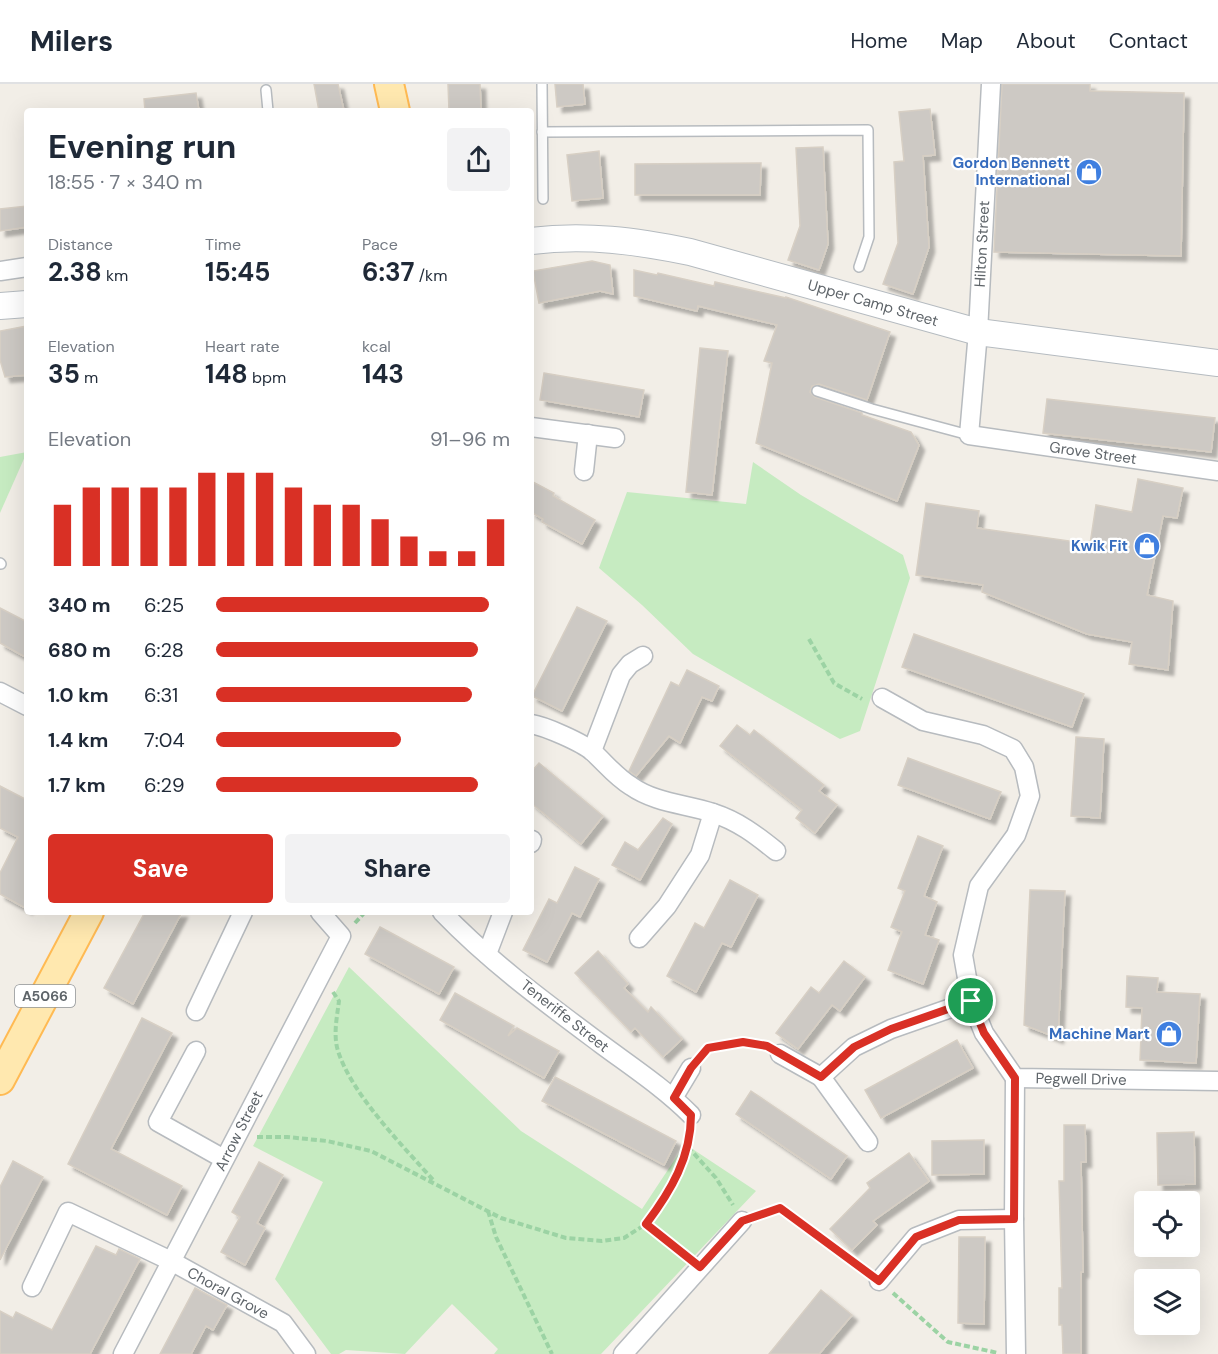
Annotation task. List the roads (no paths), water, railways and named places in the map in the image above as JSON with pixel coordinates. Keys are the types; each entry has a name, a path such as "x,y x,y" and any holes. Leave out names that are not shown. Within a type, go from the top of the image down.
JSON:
{"main road":[{"path":"389,84 394,108"},
{"name":"Upper Camp Street","path":"534,241 558,237 589,237 622,240 690,252 978,332 1218,363"},
{"path":"0,306 24,304"},
{"name":"A5066","path":"0,1080 87,915"}],"street":[{"name":"Hilton Street","path":"969,435 978,332 991,84"},
{"path":"0,271 24,267"},
{"path":"534,427 615,438"},
{"path":"584,471 588,434"},
{"name":"Grove Street","path":"969,435 1218,471"},
{"path":"592,751 621,675 630,664 643,656"},
{"path":"0,692 24,704"},
{"name":"Pegwell Drive","path":"882,698 923,721 983,735 1013,749 1024,767 1030,796 1016,835 979,886 963,955 971,1001 984,1033 1015,1078 1218,1081"},
{"path":"534,725 557,733 592,751 611,771 632,787 656,798 736,821 776,851"},
{"path":"639,938 685,881 700,855 713,813"},
{"path":"196,1011 242,915"},
{"name":"Arrow Street","path":"123,1354 340,936 322,915"},
{"name":"Teneriffe Street","path":"445,915 487,954 555,1010 674,1098 691,1115"},
{"path":"487,954 502,915"},
{"path":"821,1077 854,1047 891,1029 971,1001"},
{"path":"196,1051 158,1122 224,1159"},
{"path":"780,1054 821,1077 868,1142"},
{"path":"674,1098 691,1068"},
{"path":"1015,1078 1016,1354"},
{"name":"Choral Grove","path":"32,1287 68,1212 171,1262 283,1323 306,1354"},
{"path":"879,1281 916,1237 959,1220 1014,1219"},
{"path":"623,1354 742,1221"}],"lane":[{"path":"542,84 543,199"},
{"path":"266,90 268,108"},
{"path":"542,132 868,130 869,237 859,267"},
{"path":"817,391 872,409 969,435"}],"place":[{"name":"Gordon Bennett International","path":"1089,172"},
{"name":"Kwik Fit","path":"1147,546"},
{"name":"Machine Mart","path":"1169,1034"}]}
